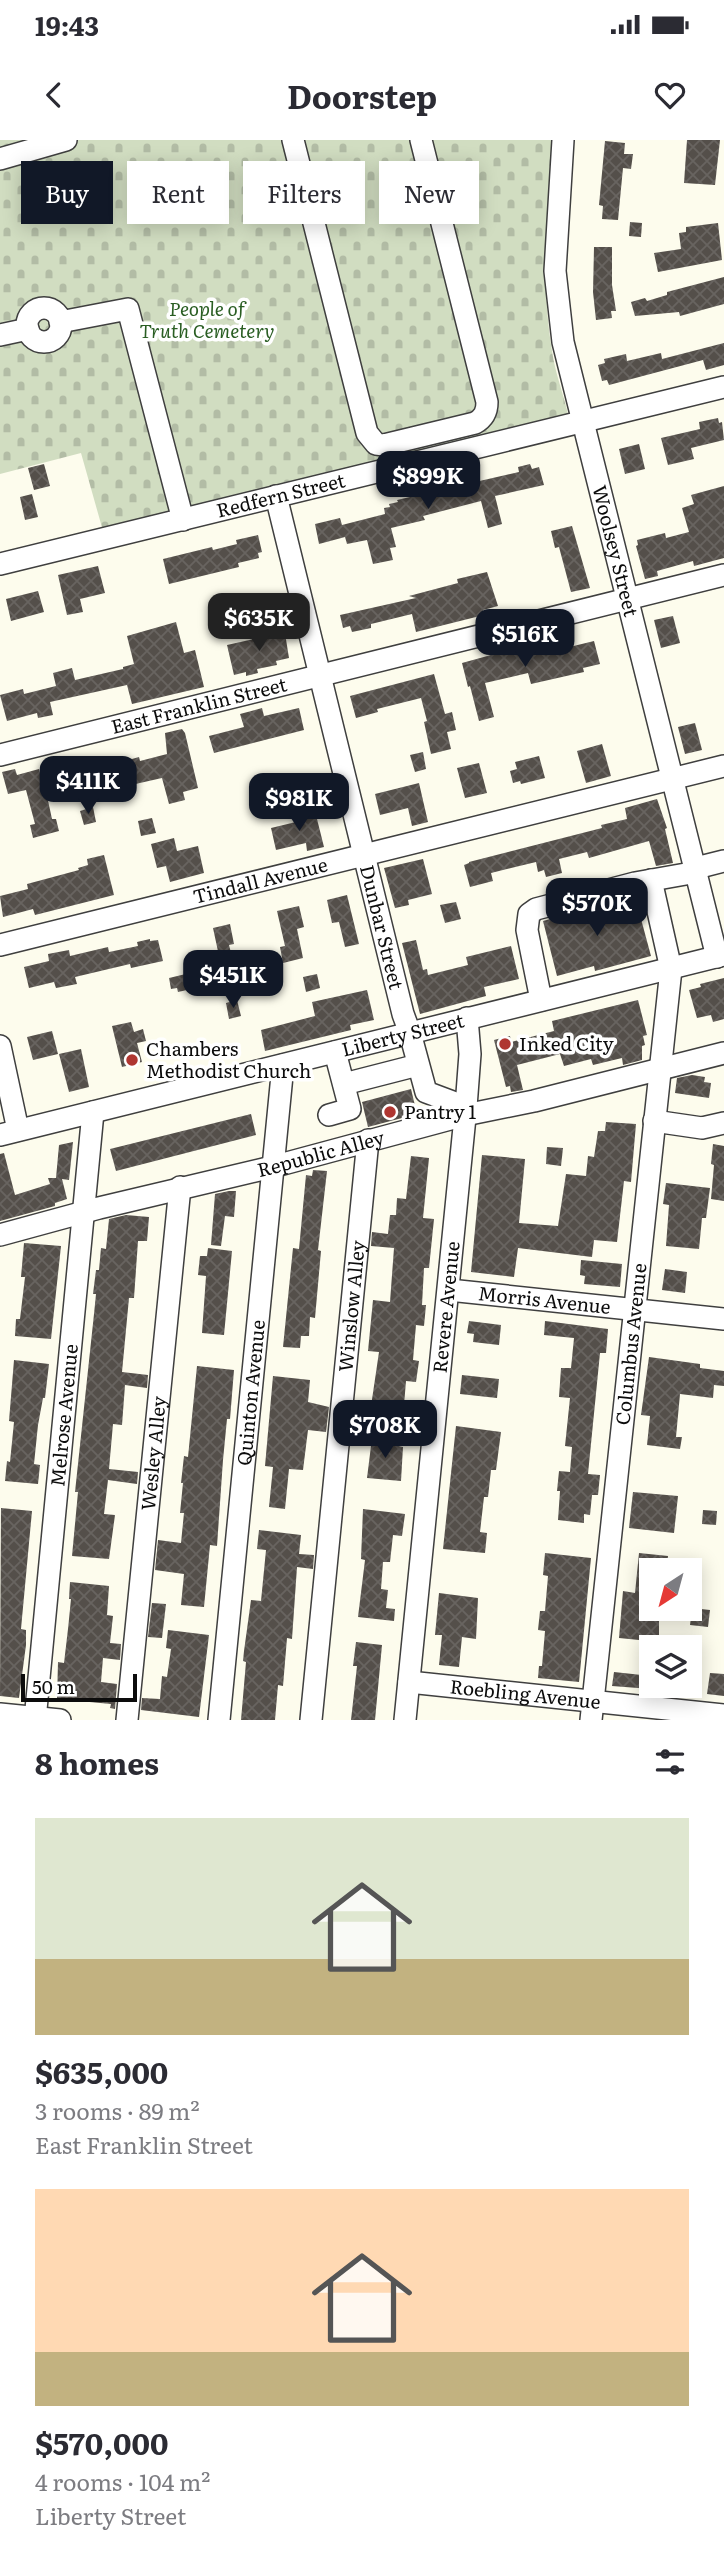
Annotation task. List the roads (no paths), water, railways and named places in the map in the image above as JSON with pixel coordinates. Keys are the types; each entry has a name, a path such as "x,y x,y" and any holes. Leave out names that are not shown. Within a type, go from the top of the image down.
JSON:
{"street":[{"path":"0,159 66,140"},
{"path":"293,140 367,433 376,444 405,441 475,423 482,419 487,410 421,140"},
{"name":"Woolsey Street","path":"562,140 556,236 556,295 563,342 673,779 721,956"},
{"path":"0,335 28,329 33,337 46,342 58,335 60,322 128,309 183,520"},
{"name":"Redfern Street","path":"0,565 724,387"},
{"path":"405,441 412,464"},
{"name":"Dunbar Street","path":"276,496 362,855 426,1092 466,1111"},
{"name":"East Franklin Street","path":"0,755 724,575"},
{"name":"Tindall Avenue","path":"0,945 724,766"},
{"path":"541,1000 527,930 529,914 536,909 724,861"},
{"name":"Columbus Avenue","path":"592,1711 671,969 651,880"},
{"name":"Liberty Street","path":"9,1132 721,956"},
{"name":"Revere Avenue","path":"405,1720 466,1111 470,1054 467,1018"},
{"path":"0,1046 9,1132"},
{"path":"329,1115 350,1109 335,1052"},
{"name":"Republic Alley","path":"0,1235 180,1187 272,1167 466,1111 546,1098 724,1053"},
{"name":"Quinton Avenue","path":"219,1720 282,1065"},
{"path":"344,1084 418,1065"},
{"name":"Melrose Avenue","path":"35,1719 93,1112"},
{"path":"654,1121 702,1128 724,1123"},
{"name":"Winslow Alley","path":"312,1720 368,1140"},
{"name":"Wesley Alley","path":"127,1720 180,1187"},
{"name":"Morris Avenue","path":"449,1290 724,1319"},
{"name":"Roebling Avenue","path":"409,1682 592,1711 724,1715"},
{"path":"0,1714 60,1720"}],"place":[{"name":"Inked City","path":"505,1044"},
{"name":"Chambers Methodist Church","path":"132,1060"},
{"name":"Pantry 1","path":"390,1112"}],"park label":[{"name":"People of Truth Cemetery","path":"207,320"}]}
